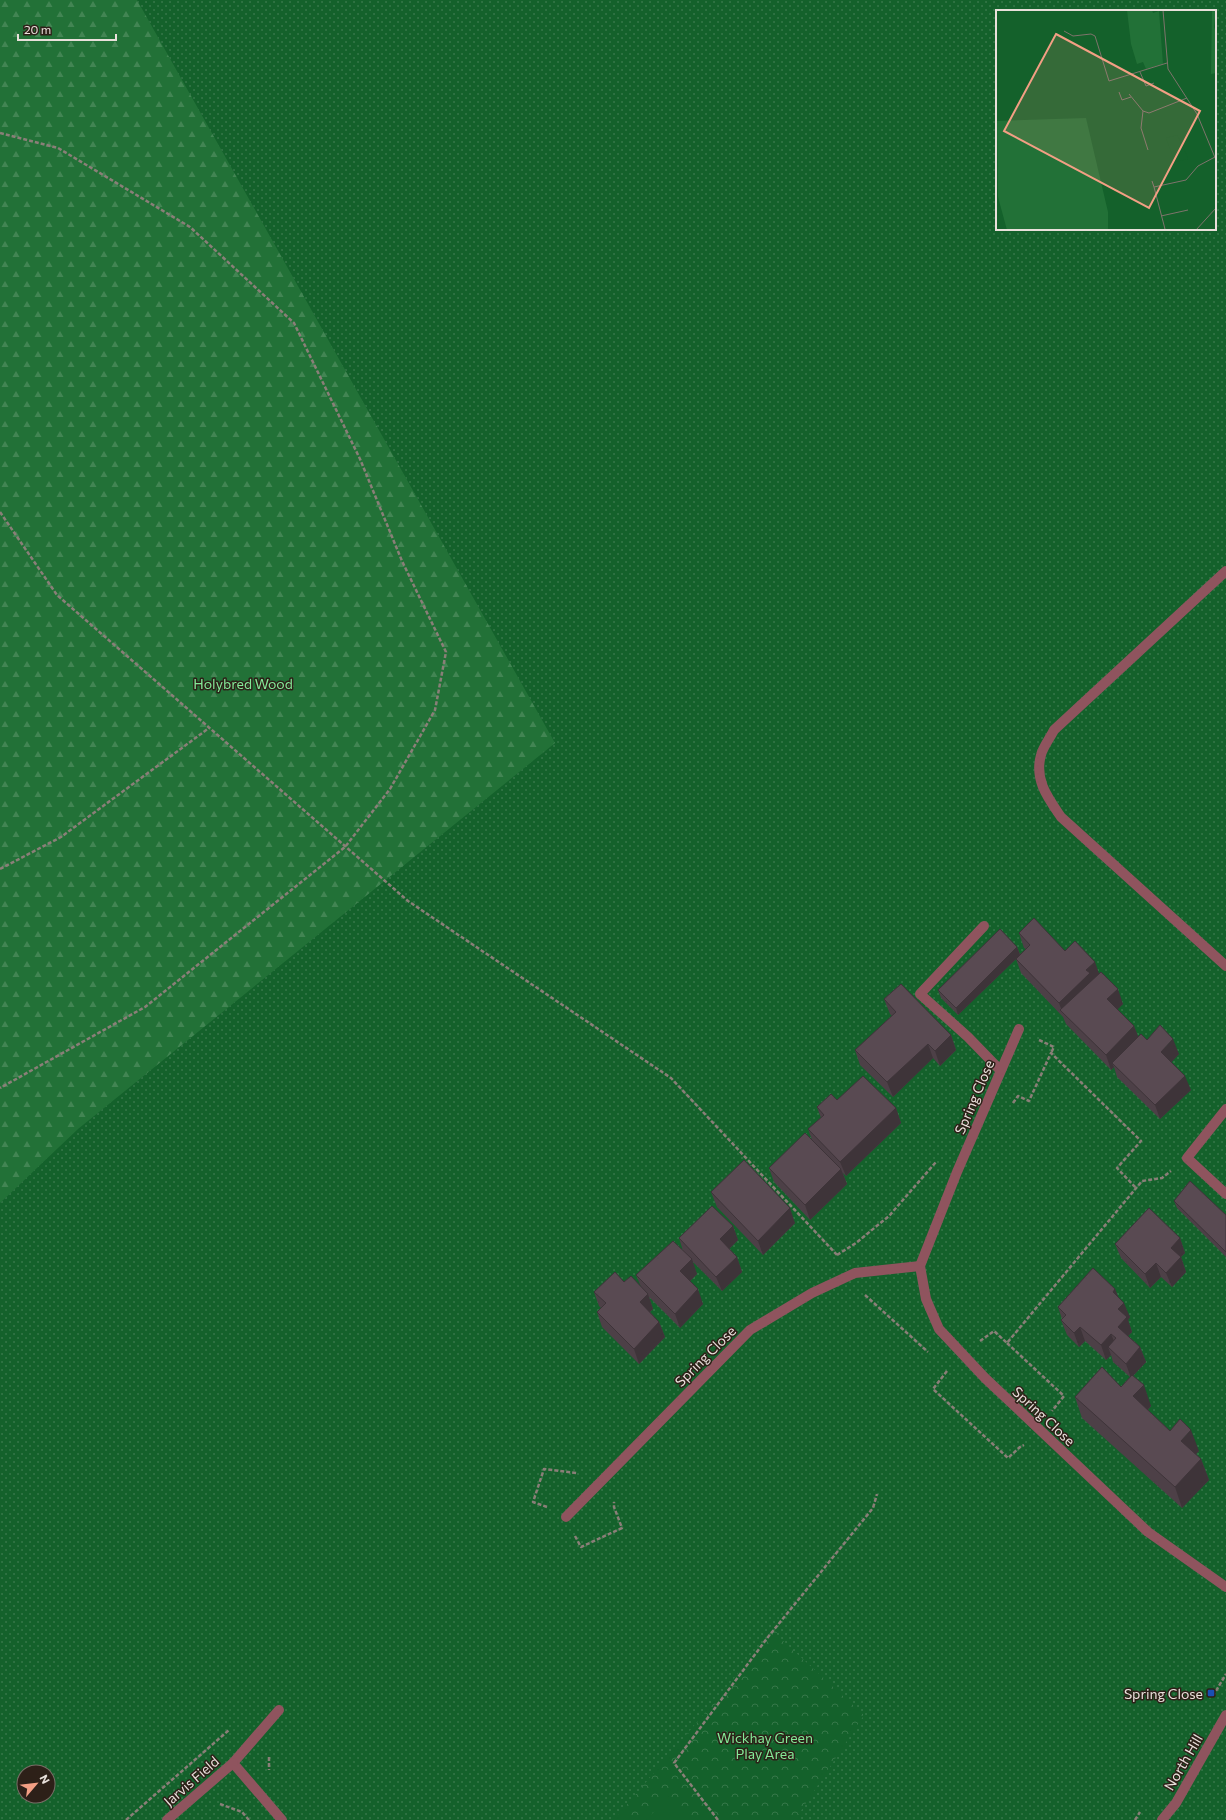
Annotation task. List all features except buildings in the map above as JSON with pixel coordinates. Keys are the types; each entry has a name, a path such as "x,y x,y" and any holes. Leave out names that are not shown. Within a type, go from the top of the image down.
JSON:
{"street":[{"path":"1226,571 1054,730 1041,754 1039,769 1044,792 1061,817 1226,966"},
{"path":"984,926 920,994 968,1037 1000,1070"},
{"name":"Spring Close","path":"1019,1030 1000,1070 957,1172 920,1266 926,1299 939,1328 984,1378 1148,1532 1226,1587"},
{"path":"1226,1109 1187,1158 1226,1194"},
{"name":"Spring Close","path":"566,1517 750,1330 812,1293 855,1273 920,1266"},
{"name":"Jarvis Field","path":"167,1820 233,1763 279,1710"},
{"name":"North Hill","path":"1162,1820 1176,1803 1226,1715"},
{"name":"Jarvis Field","path":"233,1763 282,1820"}],"path":[{"path":"0,133 58,148 190,227 294,323 360,459 402,561 446,652 435,710 390,789 345,846 145,1007 0,1088"},
{"path":"0,512 57,595 408,901 671,1078 855,1273"},
{"path":"0,870 61,837 209,728"},
{"path":"1012,1105 1018,1096 1029,1101 1054,1047 1019,1030"},
{"path":"1051,1054 1141,1141 1117,1168 1136,1188"},
{"path":"977,1342 994,1331 1007,1342 1142,1181 1162,1178 1187,1158"},
{"path":"831,1258 856,1243 889,1216 938,1160"},
{"path":"863,1293 931,1356"},
{"path":"942,1366 948,1371 933,1389 1008,1458 1020,1446 1030,1443"},
{"path":"583,1473 544,1469 533,1502 566,1517 580,1547 622,1528 614,1507 614,1500"},
{"path":"718,1820 674,1762 768,1637 873,1508 877,1494"}],"green space":[{"path":"0,0 1226,0 1226,1820 0,1820"},
{"name":"Holybred Wood","path":"0,0 137,0 555,743 78,1129 0,1203"},
{"name":"Wickhay Green Play Area","path":"775,1630 782,1640 864,1715 795,1820 614,1820"},
{"path":"669,1796 694,1820 646,1820"}],"place":[{"name":"Spring Close","path":"1211,1693"}]}
